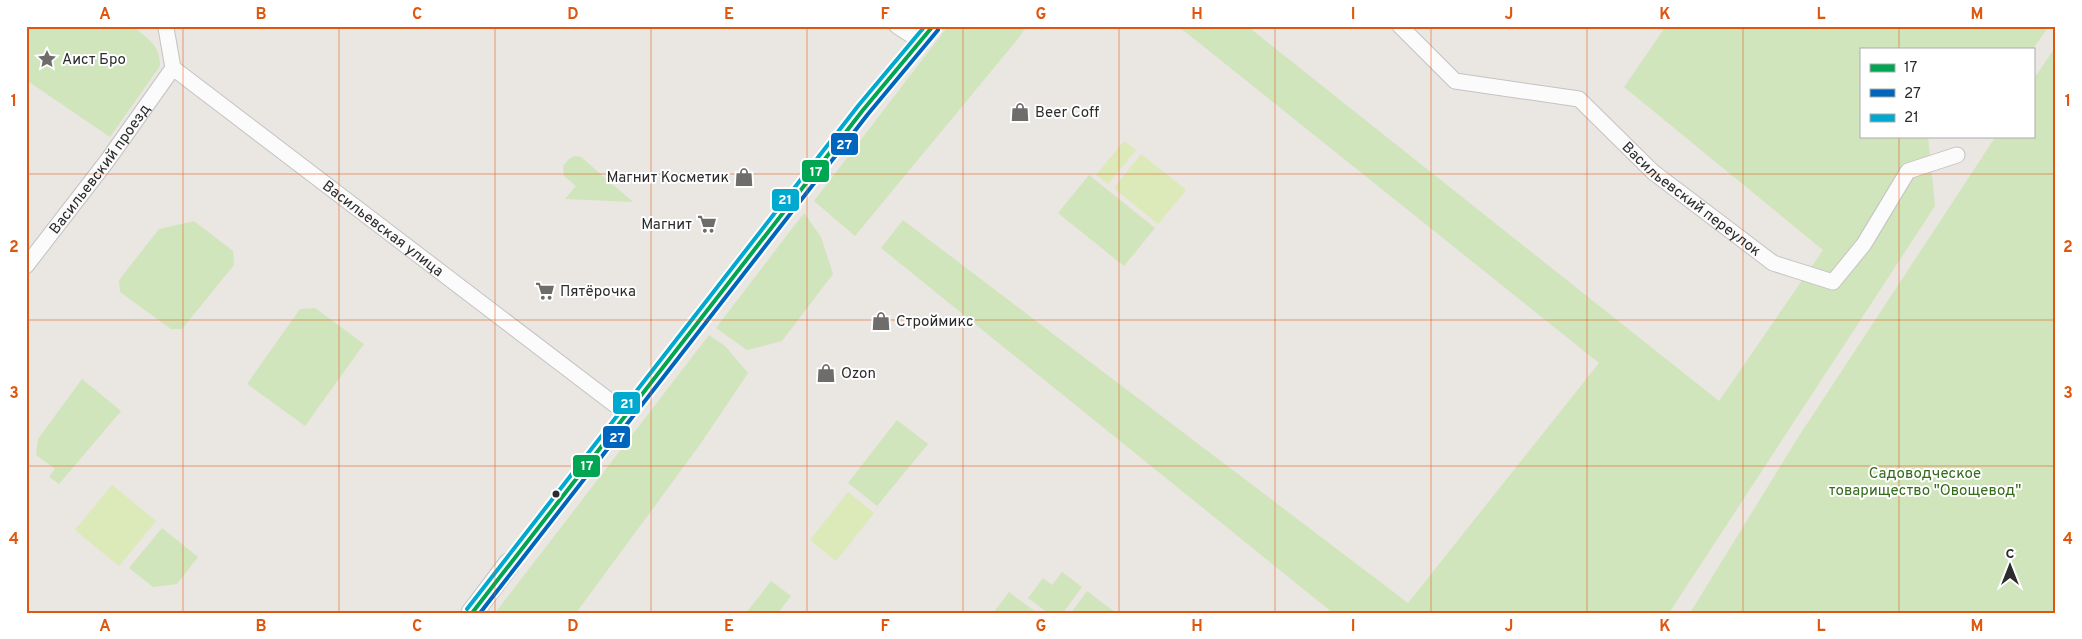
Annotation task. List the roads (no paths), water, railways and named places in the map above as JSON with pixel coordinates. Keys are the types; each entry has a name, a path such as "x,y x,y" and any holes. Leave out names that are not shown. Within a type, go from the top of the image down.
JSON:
{"street":[{"path":"897,26 920,41"},
{"path":"472,613 863,110 933,26"},
{"name":"Васильевский переулок","path":"1400,26 1454,81 1579,99 1653,172 1774,263 1833,282 1864,244 1908,171 1957,155"},
{"path":"163,27 173,68"},
{"name":"Васильевский проезд","path":"26,266 107,161 173,68"},
{"name":"Васильевская улица","path":"173,68 626,414"}],"place":[{"name":"Аист Бро","path":"47,59"},
{"name":"Beer Coff","path":"1020,112"},
{"name":"Магнит Косметик","path":"744,177"},
{"name":"Магнит","path":"707,224"},
{"name":"Пятёрочка","path":"545,291"},
{"name":"Строймикс","path":"881,321"},
{"name":"Ozon","path":"826,373"}],"park label":[{"name":"Садоводческое товарищество \"Овощевод\"","path":"1925,482"}]}
